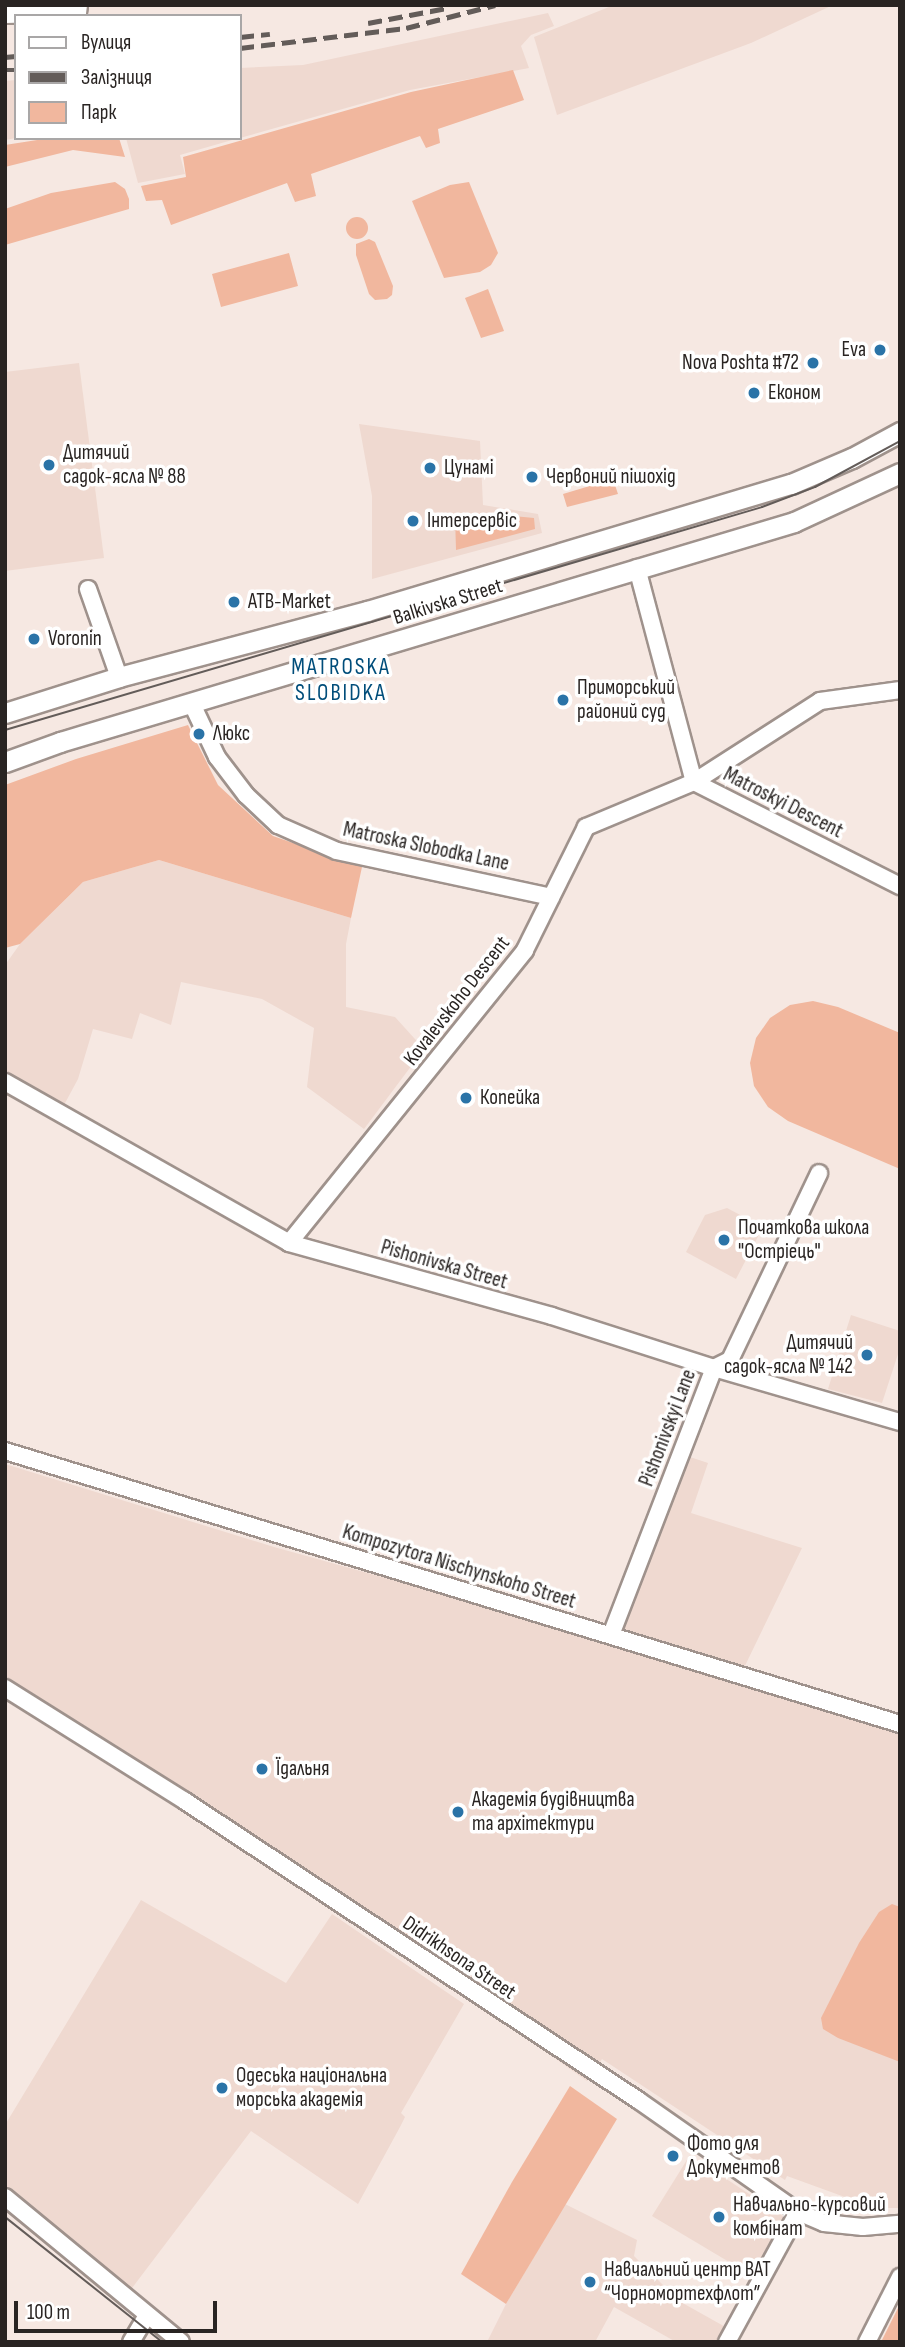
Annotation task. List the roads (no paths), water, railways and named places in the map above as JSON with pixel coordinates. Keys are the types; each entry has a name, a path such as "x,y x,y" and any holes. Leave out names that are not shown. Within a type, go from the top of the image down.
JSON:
{"main road":[{"name":"Balkivska Street","path":"5,713 119,677 367,611 765,492 852,458 900,432"},
{"name":"Balkivska Street","path":"5,762 60,742 794,522 900,472"}],"street":[{"path":"42,14 78,13 79,5"},
{"name":"Matroskyi Descent","path":"637,568 694,782 900,886"},
{"path":"88,589 119,677"},
{"name":"Kovalevskoho Descent","path":"289,1243 525,950 586,827 694,782 820,701 900,690"},
{"name":"Matroska Slobodka Lane","path":"192,704 217,758 246,795 278,825 337,851 551,897"},
{"name":"Pishonivska Street","path":"5,1082 289,1243 552,1316 714,1368 900,1422"},
{"name":"Pishonivskyi Lane","path":"611,1635 714,1368 730,1360 819,1173"},
{"name":"Kompozytora Nischynskoho Street","path":"5,1451 900,1724"},
{"name":"Didrikhsona Street","path":"5,1688 185,1801 638,2099 797,2212 824,2223 863,2227 900,2224"},
{"path":"5,2197 181,2342"},
{"path":"727,2342 797,2212"},
{"path":"867,2342 900,2277"},
{"path":"131,2342 147,2315"}],"tram line":[{"path":"5,730 762,507 815,487 900,441"},
{"path":"5,2217 162,2342"}],"railway":[{"path":"242,48 406,28 495,5"},
{"path":"368,23 447,8"},
{"path":"242,37 270,34"},
{"path":"5,57 14,56"},
{"path":"5,70 14,70"}],"place":[{"name":"Eva","path":"880,350"},
{"name":"Nova Poshta #72","path":"813,363"},
{"name":"Економ","path":"754,393"},
{"name":"Дитячий садок-ясла № 88","path":"49,465"},
{"name":"Цунамі","path":"430,468"},
{"name":"Червоний пішохід","path":"532,477"},
{"name":"Інтерсервіс","path":"413,521"},
{"name":"ATB-Market","path":"234,602"},
{"name":"Voronin","path":"34,639"},
{"name":"Приморський районий суд","path":"563,700"},
{"name":"Люкс","path":"199,734"},
{"name":"Копейка","path":"466,1098"},
{"name":"Початкова школа \"Остріець\"","path":"724,1240"},
{"name":"Дитячий садок-ясла № 142","path":"867,1355"},
{"name":"Їдальня","path":"262,1769"},
{"name":"Академія будівництва та архітектури","path":"458,1812"},
{"name":"Одеська національна морська академія","path":"222,2088"},
{"name":"Фото для Документов","path":"673,2156"},
{"name":"Навчально-курсовий комбінат","path":"719,2217"},
{"name":"Навчальний центр ВАТ “Чорномортехфлот”","path":"590,2282"}],"district":[{"name":"MATROSKA SLOBIDKA","path":"341,680"}]}
